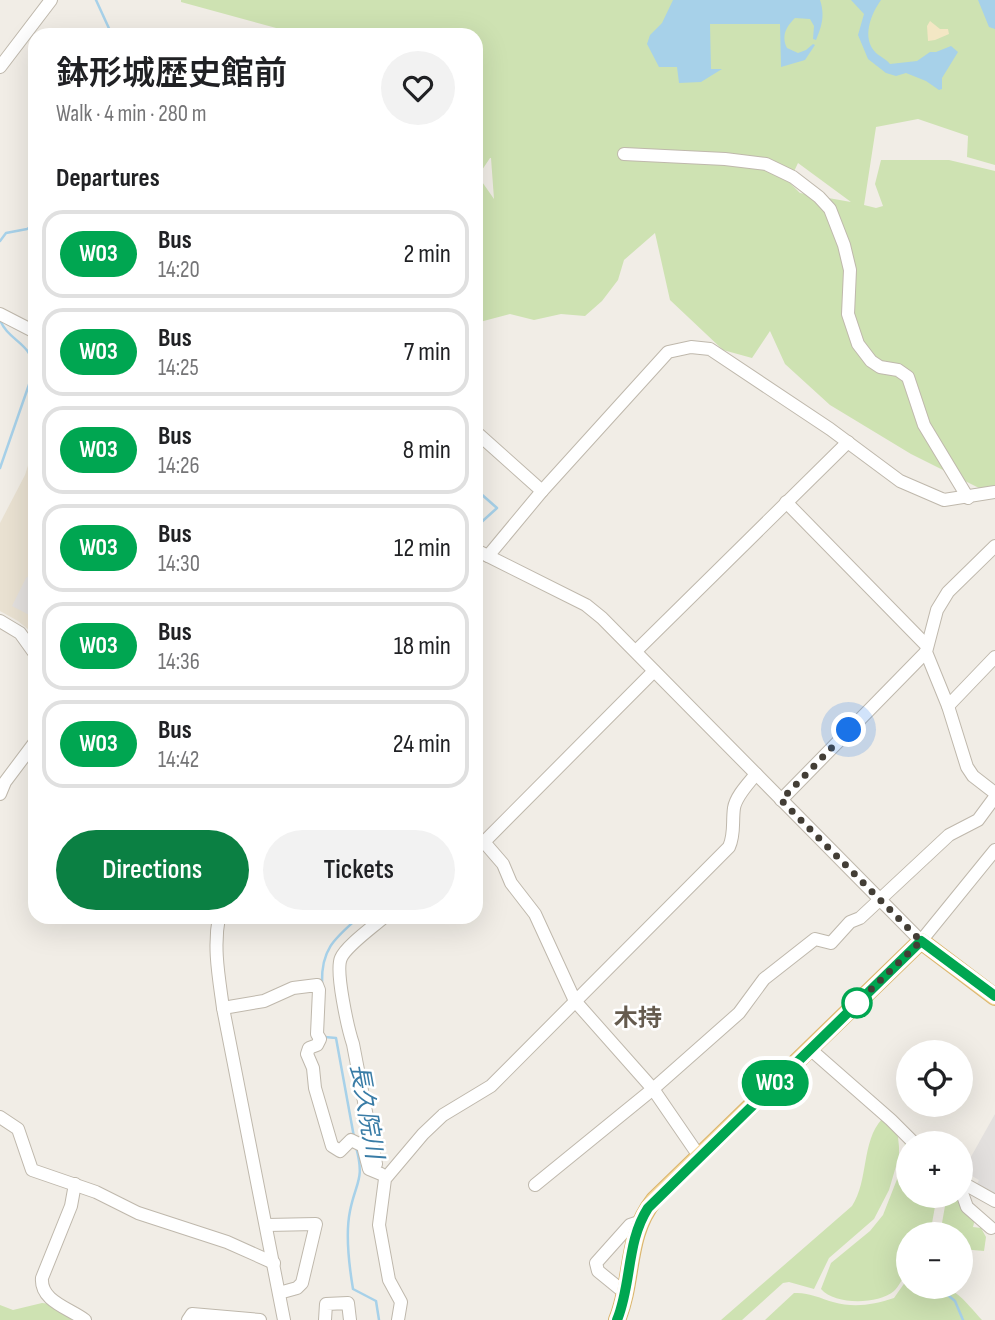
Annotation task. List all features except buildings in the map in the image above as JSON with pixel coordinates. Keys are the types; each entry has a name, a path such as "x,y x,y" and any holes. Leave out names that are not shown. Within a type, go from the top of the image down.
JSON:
{"main road":[{"path":"617,1320 625,1293 635,1234 639,1222 654,1200 921,941 995,996"}],"street":[{"path":"30,28 51,0"},
{"path":"0,67 28,30"},
{"path":"624,154 766,164 793,177 830,209 850,270 848,314 858,344 871,361 880,367 898,370 908,377 924,425 968,498"},
{"path":"6,317 28,328"},
{"path":"483,553 668,352 691,347 710,349 848,442 900,481 944,500 995,492"},
{"path":"483,438 542,491"},
{"path":"636,652 848,442"},
{"path":"535,1185 653,1089 739,1013 764,979 814,939 831,943 850,922 860,918 949,835 978,820 995,795 967,767 927,649 786,502"},
{"path":"781,800 927,649 937,610 948,592 995,546"},
{"path":"483,556 586,605 636,652 921,941 995,850"},
{"path":"0,621 20,633 28,644"},
{"path":"948,706 995,657"},
{"path":"483,837 654,671"},
{"path":"0,793 28,751"},
{"path":"383,1176 443,1115 491,1086 729,847 733,838 734,808 756,774"},
{"path":"483,843 503,864 510,883 535,914 575,1001 653,1089 699,1156"},
{"path":"218,924 217,964 223,1008 284,1320"},
{"path":"376,924 345,953 339,964 346,1025 353,1044 371,1144 383,1176 379,1225 389,1280 401,1302 398,1320"},
{"path":"223,1008 264,1000 293,988 317,985 317,1034 320,1039 317,1045 309,1048 307,1054 313,1068 315,1088 332,1146 340,1151 351,1140 363,1146 369,1169 383,1176"},
{"path":"810,1049 902,1131"},
{"path":"0,1117 18,1129 33,1170 75,1184 138,1213 227,1242 274,1263"},
{"path":"75,1184 71,1206 42,1278 41,1287 47,1298 85,1320"},
{"path":"973,1189 995,1201"},
{"path":"968,1208 994,1225"},
{"path":"625,1293 598,1270 596,1263 631,1225 639,1222"},
{"path":"267,1225 316,1224 302,1283 297,1288 279,1293"},
{"path":"325,1320 326,1304 348,1303 350,1320"},
{"path":"188,1320 192,1314 260,1320"}],"shaded area":[{"path":"28,465 28,629 0,611 0,523"},
{"path":"28,576 28,614 12,606"},
{"path":"995,1114 995,1199 975,1188 979,1180 973,1177 973,1153"}],"green space":[{"path":"181,0 995,0 995,165 967,157 968,136 918,119 876,127 864,205 876,208 883,206 875,184 881,160 949,160 995,171 995,486 981,489 911,454 830,405 785,364 770,331 752,358 723,350 670,300 655,233 624,260 618,280 602,301 585,316 561,314 534,320 510,314 483,321 483,183 494,199 491,158 483,168 483,28 276,28","holes":["798,163 851,202 800,193 789,182"]},
{"path":"882,1119 896,1134 896,1166 889,1190 874,1219 829,1258 814,1289 789,1282 783,1283 742,1320 721,1320 852,1206 861,1185 875,1128"},
{"path":"896,1182 896,1208 935,1208 932,1222 896,1222 896,1288 887,1296 867,1301 846,1300 827,1294 821,1289 831,1263 870,1231 883,1215"},
{"path":"945,1208 968,1208 975,1219 973,1227 973,1222 942,1222"},
{"path":"973,1227 981,1228 986,1237 984,1251 973,1250"},
{"path":"794,1293 856,1305 894,1298 896,1295 896,1299 963,1299 982,1320 765,1320"},
{"path":"42,1303 51,1304 72,1320 0,1320 0,1305 13,1310"}],"sand":[{"path":"930,21 940,29 948,29 949,34 928,41 927,26"}],"water":[{"path":"673,0 820,0 822,20 816,40 813,39 814,26 810,19 795,18 792,21 785,36 787,48 798,53 815,45 805,60 781,67 780,24 710,24 711,69 722,69 701,82 679,83 677,67 659,67 647,44 650,35 662,23"},
{"path":"851,0 881,0 871,19 868,33 871,47 890,64 917,61 930,52 951,46 958,52 942,78 942,89 939,90 906,73 896,76 886,73 868,59 858,35 864,14"},
{"path":"978,0 995,0 995,29 989,27"}],"waterway":[{"path":"96,0 109,28"},
{"path":"0,241 6,233 28,228"},
{"path":"0,319 9,333 28,352"},
{"path":"0,468 28,387"},
{"name":"長久院川","path":"483,496 497,508 483,521"},
{"name":"長久院川","path":"322,983 327,953 351,924"},
{"name":"長久院川","path":"325,1037 336,1038 354,1137"},
{"name":"長久院川","path":"356,1147 360,1174 349,1220 350,1270 353,1289 376,1301 379,1320"},
{"path":"953,1299 963,1320"}],"bus line":[{"name":"W03","path":"617,1320 625,1296 635,1234 641,1218 654,1200 921,941 995,996"}],"district":[{"name":"木持","path":"638,1018"}],"route":[{"path":"849,730 781,800 921,941 854,1006 857,1003"}]}
